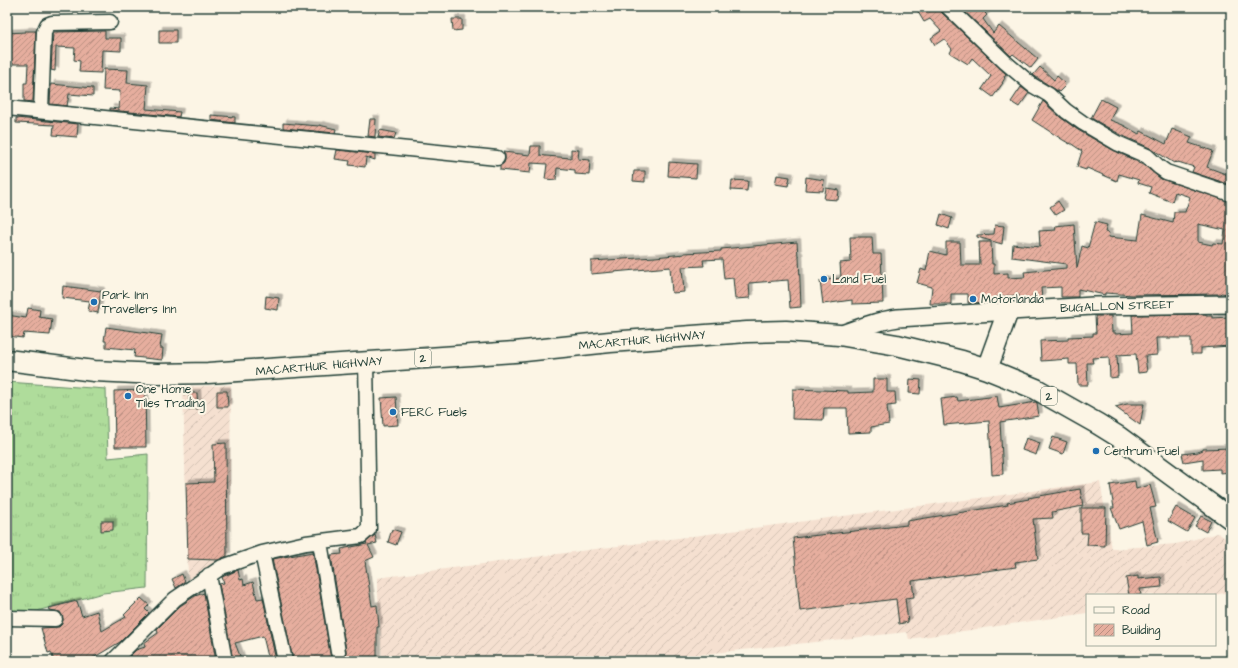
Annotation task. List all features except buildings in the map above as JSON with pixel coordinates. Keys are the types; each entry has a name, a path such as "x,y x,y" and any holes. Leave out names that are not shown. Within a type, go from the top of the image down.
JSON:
{"highway":[{"path":"987,369 1008,311"},
{"name":"MACARTHUR HIGHWAY","path":"7,360 94,371 157,374 248,372 515,352 610,342 747,332 786,331 839,335 897,345 987,369 1036,389 1119,437 1231,518"}],"main road":[{"name":"BUGALLON STREET","path":"839,335 884,320 1008,311 1125,305 1231,304"}],"street":[{"path":"948,7 1005,62 1032,85 1049,95 1066,111 1083,123 1117,143 1147,156 1166,172 1231,194"},
{"path":"41,111 44,32 47,25 52,23 110,22"},
{"path":"7,108 497,158"},
{"path":"113,661 175,599 222,567 262,553 306,543 361,536 369,529 366,362"},
{"path":"320,542 338,652"},
{"path":"262,553 285,661"},
{"path":"209,575 225,661"},
{"path":"7,618 55,619"}],"shaded area":[{"path":"231,385 229,561 188,579 183,387"},
{"path":"1100,482 1112,549 1176,544 1218,533 1231,542 1231,592 1216,594 1086,594 1086,613 909,639 907,632 639,661 382,661 377,578"}],"green space":[{"path":"7,382 106,389 108,458 148,454 147,588 103,593 33,612 7,612"}],"place":[{"name":"Land Fuel","path":"824,279"},
{"name":"Motorlandia","path":"973,299"},
{"name":"Park Inn Travellers Inn","path":"94,302"},
{"name":"One Home Tiles Trading","path":"128,396"},
{"name":"FERC Fuels","path":"393,412"},
{"name":"Centrum Fuel","path":"1096,451"}]}
